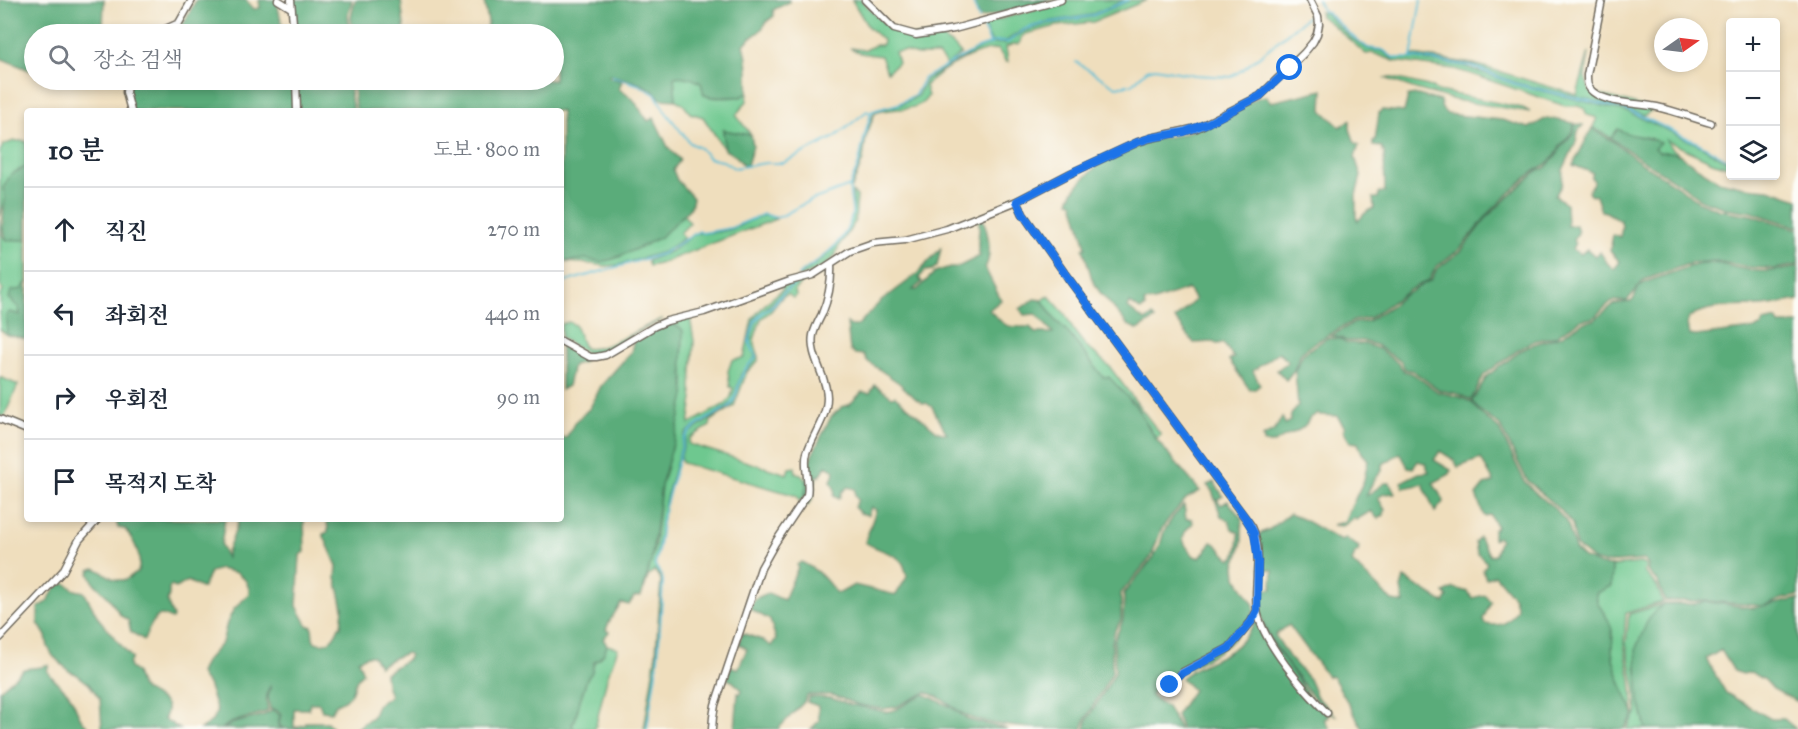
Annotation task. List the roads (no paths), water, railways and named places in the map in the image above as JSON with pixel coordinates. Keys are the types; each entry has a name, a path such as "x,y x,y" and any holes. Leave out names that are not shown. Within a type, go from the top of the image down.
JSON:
{"street":[{"path":"177,24 192,0"},
{"path":"278,0 291,8"},
{"path":"291,0 293,24"},
{"path":"865,0 894,29 916,34 954,29 1061,0"},
{"path":"564,343 590,357 606,355 667,321 704,312 813,275 850,251 873,243 933,234 1017,201 1125,147 1150,138 1197,128 1260,96 1313,42 1319,24 1318,16 1310,0"},
{"path":"1602,0 1587,75 1587,85 1592,91 1616,101 1658,107 1711,123"},
{"path":"126,90 129,108"},
{"path":"296,90 297,108"},
{"path":"1017,201 1023,214 1068,278 1252,527 1258,561 1257,611 1272,645 1327,714"},
{"path":"712,729 715,705 761,568 807,495 806,456 826,411 827,398 826,385 813,343 813,334 830,294 831,264"},
{"path":"0,419 24,429"},
{"path":"0,638 63,571 79,540 95,522"},
{"path":"1170,685 1181,674 1229,648 1251,622 1257,611"}],"waterway":[{"path":"972,0 979,19"},
{"path":"798,275 839,242 845,233 852,214 851,181 858,165 872,111 898,104 915,95 924,78 978,48 995,42 1008,42 1025,29 1046,23 1091,16 1128,0"},
{"path":"1318,0 1323,11 1368,48 1383,50 1394,58 1416,58 1471,66 1516,84 1628,110 1726,159"},
{"path":"1411,58 1421,0"},
{"path":"1076,62 1116,87 1132,84 1147,70 1155,68 1195,75 1231,77 1312,13"},
{"path":"981,24 990,43"},
{"path":"612,76 639,85 656,95 665,111 690,143 700,148 709,158 723,161 734,168 783,163 835,137 867,111 870,113"},
{"path":"564,282 662,254 699,231 702,233 731,228 764,214 780,217 809,201 850,186"},
{"path":"647,729 658,659 663,581 655,565 663,515 684,439 698,425 730,406 744,371 756,356 749,341 755,321 797,282"}]}
